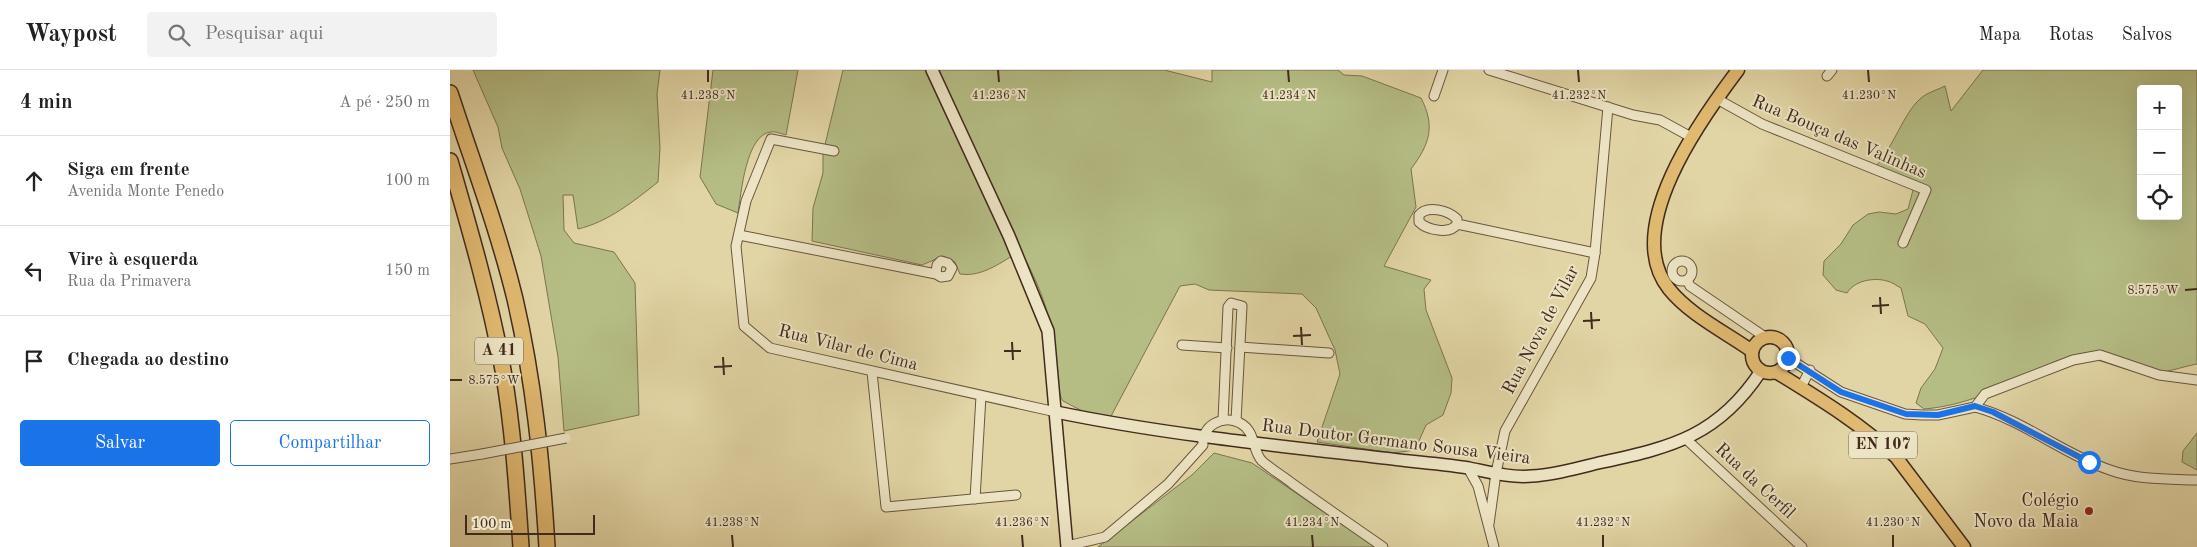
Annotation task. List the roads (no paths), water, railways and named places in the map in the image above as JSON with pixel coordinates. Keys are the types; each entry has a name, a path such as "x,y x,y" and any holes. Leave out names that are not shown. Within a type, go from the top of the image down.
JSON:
{"highway":[{"name":"A 41","path":"450,93 501,248 521,328 538,429 547,547"},
{"name":"A 41","path":"450,160 483,280 502,368 515,463 520,547"}],"main road":[{"path":"1738,70 1691,137 1658,212 1654,228 1654,245 1657,264 1669,289 1688,307 1752,351"},
{"path":"1761,371 1753,362 1752,351 1759,340 1764,337 1777,338 1786,346 1788,358 1782,369 1776,372"},
{"name":"EN 107","path":"1761,371 1776,372 1872,435 1896,457 1964,547"}],"street":[{"path":"932,70 1009,236 1048,331 1056,412 1065,546 1105,537 1168,484 1203,445 1202,436 1214,423 1223,420 1241,423 1251,434 1260,460 1383,547"},
{"path":"1434,96 1443,70"},
{"path":"1489,70 1608,107 1660,120 1691,137"},
{"name":"Rua Bouça das Valinhas","path":"1717,99 1762,124 1926,190 1903,243"},
{"name":"Rua Nova de Vilar","path":"1489,524 1496,473 1505,431 1591,278 1595,253 1608,107"},
{"name":"Rua Vilar de Cima","path":"834,151 771,139 746,200 736,246 744,326 770,348 1056,412"},
{"path":"1457,224 1595,253"},
{"path":"739,235 936,274"},
{"path":"1687,280 1690,286 1764,337"},
{"path":"1223,420 1228,308 1231,303 1242,306 1236,421"},
{"path":"1182,345 1226,348"},
{"path":"1240,347 1329,352"},
{"path":"1975,406 1985,394 2073,360 2100,355 2158,375 2197,380"},
{"path":"1788,358 1810,370 1821,380 1841,392 1906,414 1938,415 1975,406 1993,412 2089,462 2110,470 2148,478 2197,480"},
{"path":"1801,387 1810,370"},
{"name":"Rua Doutor Germano Sousa Vieira","path":"1056,412 1109,423 1202,436 1496,473 1535,476 1656,450 1686,439 1712,425 1734,405 1761,371"},
{"path":"872,372 886,507 1016,495"},
{"path":"975,499 980,396"},
{"path":"450,459 566,438"},
{"name":"Rua da Cerfil","path":"1686,439 1802,547"},
{"path":"1468,468 1478,486 1494,547"}],"place":[{"name":"Colégio Novo da Maia","path":"2089,511"}]}
